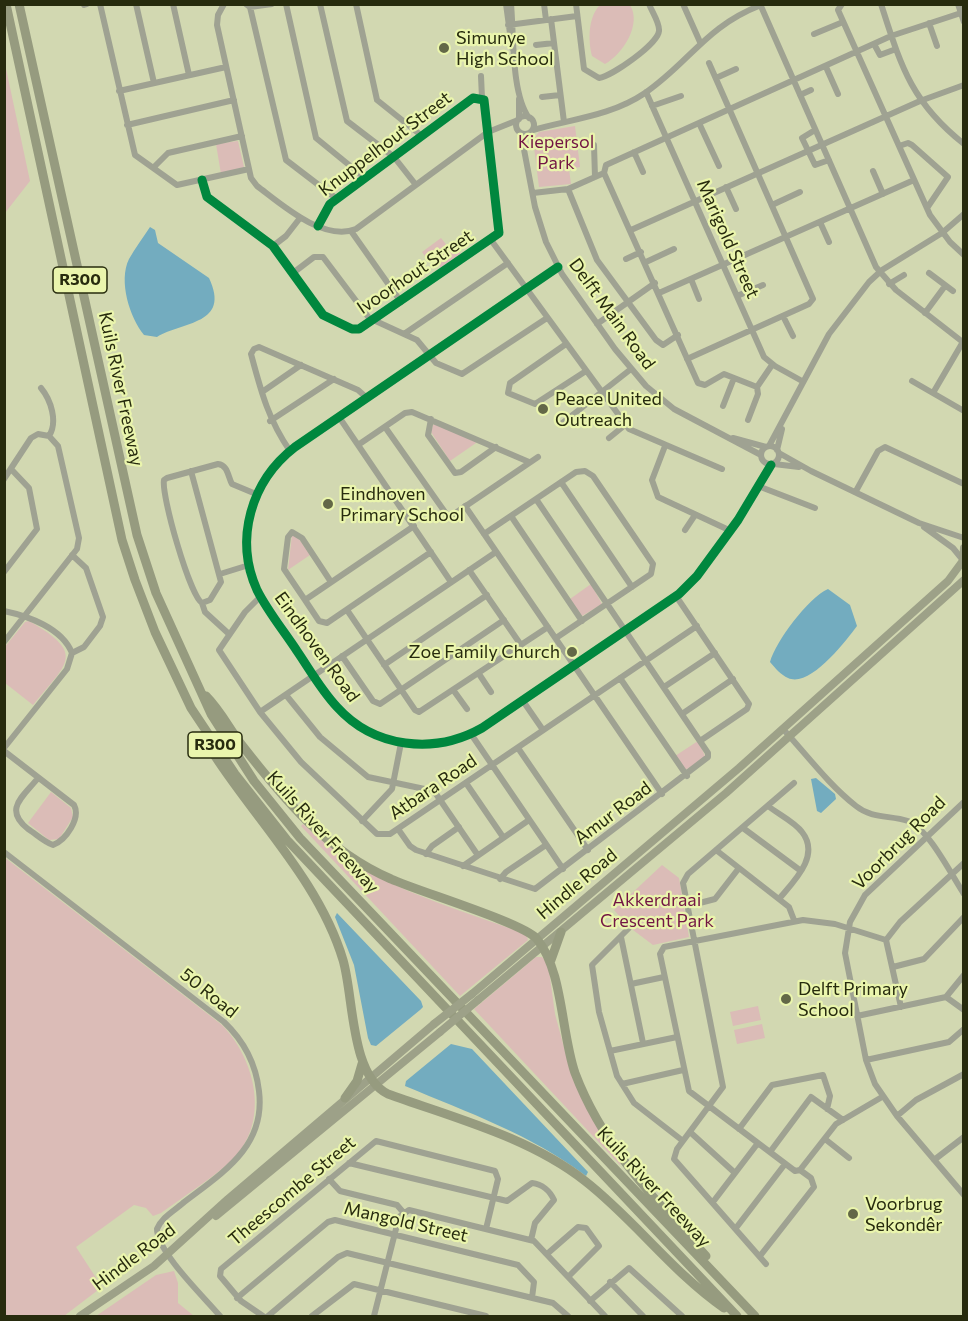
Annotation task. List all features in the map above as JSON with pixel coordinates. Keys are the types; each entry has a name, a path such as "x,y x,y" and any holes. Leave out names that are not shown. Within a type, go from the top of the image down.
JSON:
{"highway":[{"name":"Kuils River Freeway","path":"6,4 98,420 122,540 154,632 200,722 235,774 287,840 736,1317"},
{"name":"Kuils River Freeway","path":"20,4 137,535 164,615 211,714 254,781 300,838 755,1317"},
{"path":"198,688 279,792 316,831 342,852 390,879 528,931 540,943 551,960 568,1049 593,1114 632,1171 723,1275 741,1302"},
{"path":"200,722 206,742 307,884 326,917 348,977 362,1064 373,1082 388,1094 512,1139 559,1163 597,1191 714,1301 736,1317"},
{"path":"551,960 561,932"},
{"path":"345,1098 357,1082 362,1064"}],"main road":[{"path":"962,562 963,548"},
{"name":"Hindle Road","path":"540,943 561,932 726,793 786,732 948,581 962,562"},
{"name":"Hindle Road","path":"80,1317 132,1283 168,1254 345,1098 373,1082 440,1032 475,997 963,580"},
{"name":"Hindle Road","path":"205,1222 224,1210 373,1082 434,1024 475,997"}],"street":[{"path":"100,4 135,155 177,185 249,169"},
{"path":"136,4 154,83"},
{"path":"172,4 189,75"},
{"path":"225,4 217,21 249,169 257,186 300,218 318,226 351,231 488,132 518,120 531,119 551,124"},
{"path":"272,4 248,6 286,160 337,199"},
{"path":"286,4 316,138 365,178"},
{"path":"321,4 347,121 394,157 416,186"},
{"path":"356,4 376,98 422,136"},
{"path":"508,4 519,87 524,109 531,119"},
{"path":"544,4 554,43 564,122"},
{"path":"576,4 584,69 602,78 620,69 657,37 659,28 649,4"},
{"path":"683,4 700,42"},
{"path":"842,4 837,8 927,208 942,233 963,255"},
{"path":"881,4 896,49 920,101 939,123 963,144"},
{"path":"958,4 963,22"},
{"path":"498,129 520,133 606,113 646,92 700,42 729,19 761,5 828,160 880,272 890,284 924,313 963,341 933,393"},
{"path":"594,162 606,165 891,36 962,12"},
{"path":"511,25 577,16"},
{"path":"814,34 843,22"},
{"path":"929,23 937,46"},
{"path":"536,45 554,43"},
{"path":"874,44 879,55 896,49"},
{"path":"687,359 809,304 813,297 709,63"},
{"path":"119,91 226,67"},
{"path":"826,67 838,94"},
{"path":"716,78 736,69"},
{"name":"Ivoorhout Street","path":"202,180 207,197 273,246 325,317 356,330 401,302 498,234 501,227 481,98 481,76"},
{"path":"631,230 920,101 963,85"},
{"path":"518,120 519,87"},
{"path":"800,95 811,90"},
{"name":"Marigold Street","path":"646,92 764,357 772,365"},
{"path":"542,97 560,95"},
{"path":"652,106 681,96"},
{"name":"Knuppelhout Street","path":"318,226 325,210 337,199 473,98 481,98"},
{"path":"127,125 234,100"},
{"name":"Delft Main Road","path":"528,164 531,119"},
{"name":"Delft Main Road","path":"518,120 532,193 546,242 558,267 597,324 631,369 674,409 730,438 773,464"},
{"path":"699,123 719,166"},
{"path":"815,130 802,136 808,151 816,165 828,160"},
{"path":"153,168 168,153 242,136"},
{"path":"899,146 908,143 912,145 948,177 927,208"},
{"path":"594,145 595,177"},
{"path":"634,152 643,172"},
{"path":"606,165 604,173 660,293 687,359 701,385 722,374 757,387"},
{"path":"873,171 883,194"},
{"path":"532,193 568,189 604,173"},
{"path":"660,293 914,180"},
{"path":"726,187 736,208"},
{"path":"568,189 594,253 627,301 660,344 666,344 678,335"},
{"path":"772,205 800,192"},
{"path":"761,458 783,422 802,381 829,334 864,288 880,272 942,233 963,214"},
{"path":"273,246 288,234 300,218"},
{"path":"820,222 829,242"},
{"path":"351,231 401,302"},
{"path":"491,240 625,425 633,432 722,470"},
{"path":"646,262 674,249"},
{"path":"626,260 641,252"},
{"path":"293,273 314,257 323,257 369,318 419,341 437,364 464,374 547,318"},
{"path":"404,334 508,263"},
{"name":"Eindhoven Road","path":"558,267 290,451 271,470 256,494 247,528 249,565 261,596 332,701 350,720 371,733 401,743 438,744 471,734 626,631 691,583 730,531 773,464 779,459 778,451 783,422"},
{"path":"929,273 953,291"},
{"path":"890,284 904,275"},
{"path":"691,279 699,299"},
{"path":"597,324 655,283"},
{"path":"737,297 763,285"},
{"path":"924,313 945,285"},
{"path":"783,316 793,336"},
{"path":"567,344 510,383 508,393 535,404 586,371"},
{"path":"290,451 270,421 251,354 254,349 259,347 334,379 358,390 367,398"},
{"path":"261,392 301,365"},
{"path":"748,420 758,394 757,387 772,365 802,381"},
{"path":"561,424 631,369"},
{"path":"723,406 734,378"},
{"path":"270,421 334,379"},
{"path":"912,381 963,411"},
{"path":"41,388 49,401 54,425 49,436"},
{"path":"358,445 410,412 530,462"},
{"path":"339,417 451,582"},
{"path":"431,419 428,435 455,473 461,472 496,447"},
{"path":"609,438 625,425"},
{"path":"385,427 444,513 453,515 538,457"},
{"path":"4,479 31,438 38,434 49,436 60,451 79,538 72,555 4,642"},
{"name":"Delft Main Road","path":"730,438 778,451"},
{"path":"665,446 655,471 653,490 661,500 730,531"},
{"path":"856,491 878,451 885,447 963,484"},
{"path":"778,451 811,471 919,523 963,538"},
{"name":"Eindhoven Road","path":"759,484 761,458"},
{"path":"773,464 782,463 811,471"},
{"path":"256,494 231,484 222,464 167,478 163,484 190,581 197,600 202,603 205,612 229,634 261,596"},
{"path":"4,572 37,529 29,488 11,469"},
{"path":"191,471 220,574 220,588 210,600 202,603"},
{"path":"484,534 579,471 591,474 653,564 652,572 555,638"},
{"path":"561,482 632,586"},
{"path":"759,484 815,508"},
{"path":"536,499 700,741 748,707 749,702 676,596"},
{"path":"465,506 662,794"},
{"path":"685,530 695,515"},
{"path":"511,516 582,621"},
{"path":"919,523 953,548 962,562"},
{"path":"305,600 414,526"},
{"path":"331,582 298,533 291,533 284,568 324,624 432,552"},
{"path":"261,712 496,552"},
{"path":"38,778 16,806 15,815 18,821 53,845 61,841 76,818 76,809 4,750 67,669 72,653 84,646 100,626 102,617 86,568 72,555"},
{"path":"220,574 249,565"},
{"path":"469,570 521,645"},
{"path":"384,665 487,595"},
{"path":"347,610 401,690 420,712 548,627"},
{"path":"4,611 25,616 64,641 72,653"},
{"path":"342,656 375,703 381,704 504,620"},
{"name":"Atbara Road","path":"229,634 221,645 220,653 261,712 301,762 380,835 390,834 398,829 697,626"},
{"path":"664,687 715,652"},
{"path":"478,674 491,692"},
{"path":"620,678 687,776"},
{"path":"682,714 733,680"},
{"path":"454,691 467,709"},
{"path":"286,695 320,737 371,778 431,790 441,800 477,854"},
{"path":"523,701 543,730"},
{"path":"786,732 855,806 870,815 909,822 926,836 963,894"},
{"path":"471,734 563,869"},
{"name":"Amur Road","path":"398,829 411,847 426,854 533,890 708,759 708,753 700,741"},
{"path":"363,821 390,793 401,743"},
{"path":"518,748 588,850"},
{"path":"466,783 503,837"},
{"path":"766,1264 674,1159 683,1141 722,1091 688,906 685,878 794,783"},
{"name":"Voorbrug Road","path":"963,802 870,890 857,908 849,928 846,962 866,1060 882,1097 963,1193"},
{"path":"768,806 803,833 809,858 779,899"},
{"path":"463,866 477,854 529,820"},
{"path":"426,854 432,846 459,827"},
{"path":"743,828 801,871"},
{"path":"500,879 506,872 546,845"},
{"path":"716,850 779,899 790,909 794,920"},
{"name":"50 Road","path":"4,852 224,1022 239,1039 252,1063 260,1098 254,1136 234,1164 159,1225 157,1234 168,1254"},
{"path":"886,940 900,922 963,863"},
{"path":"688,906 715,899 739,868"},
{"path":"893,967 924,959 963,917"},
{"path":"760,1256 814,1187 813,1181 800,1170 795,1171 784,1164 689,1091 664,977 661,950 695,940 794,920 817,920 886,940"},
{"path":"630,928 595,961 592,967 614,1071 637,1105 683,1141"},
{"path":"621,937 643,1043"},
{"path":"886,940 901,1007"},
{"path":"857,1016 946,997 963,975"},
{"path":"631,984 664,977"},
{"path":"946,997 963,1010"},
{"path":"866,1060 949,1042 963,1029"},
{"path":"610,1051 676,1037"},
{"path":"622,1084 683,1070"},
{"path":"897,1116 916,1100 963,1074"},
{"path":"739,1130 772,1085 823,1075 830,1096 827,1109"},
{"path":"770,1152 811,1097 843,1120"},
{"path":"800,1170 843,1120 882,1097"},
{"path":"690,1132 735,1173"},
{"path":"934,1160 963,1137"},
{"path":"825,1139 849,1158"},
{"name":"Theescombe Street","path":"263,1317 237,1298 220,1276 221,1269 376,1142 497,1172 494,1200 486,1229"},
{"path":"713,1202 758,1143"},
{"path":"349,1163 494,1200 512,1200 532,1183 548,1190 554,1198 554,1203 535,1223 531,1240"},
{"path":"736,1228 784,1164"},
{"path":"329,1179 339,1191 396,1205 403,1212"},
{"path":"374,1317 394,1234 403,1212 409,1210 531,1240 547,1254 605,1317"},
{"name":"Mangold Street","path":"237,1298 331,1221 518,1265 534,1281 532,1298"},
{"path":"547,1254 578,1227 586,1228 599,1246 568,1277"},
{"path":"168,1254 220,1317"},
{"path":"268,1317 342,1254 388,1262 555,1304 568,1317"},
{"path":"591,1300 624,1270 632,1269 682,1317"},
{"path":"610,1282 642,1317"},
{"path":"312,1317 351,1285 486,1317"}],"green space":[{"path":"600,5 630,5 634,21 624,46 605,64 592,56 590,43 591,22"},
{"path":"5,64 30,181 4,213"},
{"name":"Kiepersol Park","path":"575,126 580,167 569,169 571,184 539,187 533,139 539,132"},
{"path":"238,141 244,167 221,174 216,144"},
{"path":"441,238 449,248 442,253 454,245 462,255 442,269 434,259 429,262 422,252"},
{"path":"436,424 476,443 450,461 431,432 433,425"},
{"path":"292,535 297,536 310,555 288,570"},
{"path":"591,584 602,604 582,616 570,599"},
{"path":"29,621 59,642 65,651 66,660 55,679 33,705 5,683 4,648 25,622"},
{"path":"698,741 706,758 685,770 675,756"},
{"path":"51,792 71,808 73,817 59,839 49,840 28,823"},
{"path":"303,824 327,845 380,878 408,891 526,934 528,940 460,996 301,826"},
{"path":"4,857 222,1025 234,1039 243,1056 254,1092 255,1110 251,1129 243,1146 231,1161 161,1213 153,1216 146,1208 134,1205 76,1247 102,1287 64,1316 5,1316"},
{"name":"Akkerdraai Crescent Park","path":"662,865 679,878 689,937 653,945 629,927 632,923 629,919 625,923 614,910"},
{"path":"536,957 542,957 548,963 555,1014 568,1062 620,1165 474,1009"},
{"path":"758,1006 761,1020 733,1026 730,1012"},
{"path":"762,1024 765,1038 737,1044 734,1030"},
{"path":"174,1271 178,1283 178,1303 194,1316 96,1316 156,1275"}],"water":[{"path":"150,227 155,230 158,243 209,278 214,293 214,305 209,313 191,324 157,337 144,335 139,328 130,309 125,288 129,259"},
{"path":"828,589 850,605 857,626 836,652 816,670 797,679 788,678 770,662 773,653 802,611 811,601"},
{"path":"816,778 835,794 836,799 821,813 817,811 811,779"},
{"path":"337,913 421,1001 423,1007 376,1046 371,1045 368,1038 354,965 335,917"},
{"path":"451,1044 472,1049 588,1172 586,1176 544,1148 521,1136 405,1086 406,1081"}],"cycle path":[{"path":"202,180 207,197 273,246 323,315 352,329 359,329 499,233 484,100 473,98 330,204 318,226"},
{"path":"558,267 295,447 267,477 258,494 247,531 250,571 257,590 326,694 352,721 386,739 405,743 444,742 464,737 482,728 679,594 697,576 738,520 771,465"}],"place":[{"name":"Simunye High School","path":"444,48"},
{"name":"Peace United Outreach","path":"543,409"},
{"name":"Eindhoven Primary School","path":"328,504"},
{"name":"Zoe Family Church","path":"572,652"},
{"name":"Delft Primary School","path":"786,999"},
{"name":"Voorbrug Sekondêr","path":"853,1214"}]}
